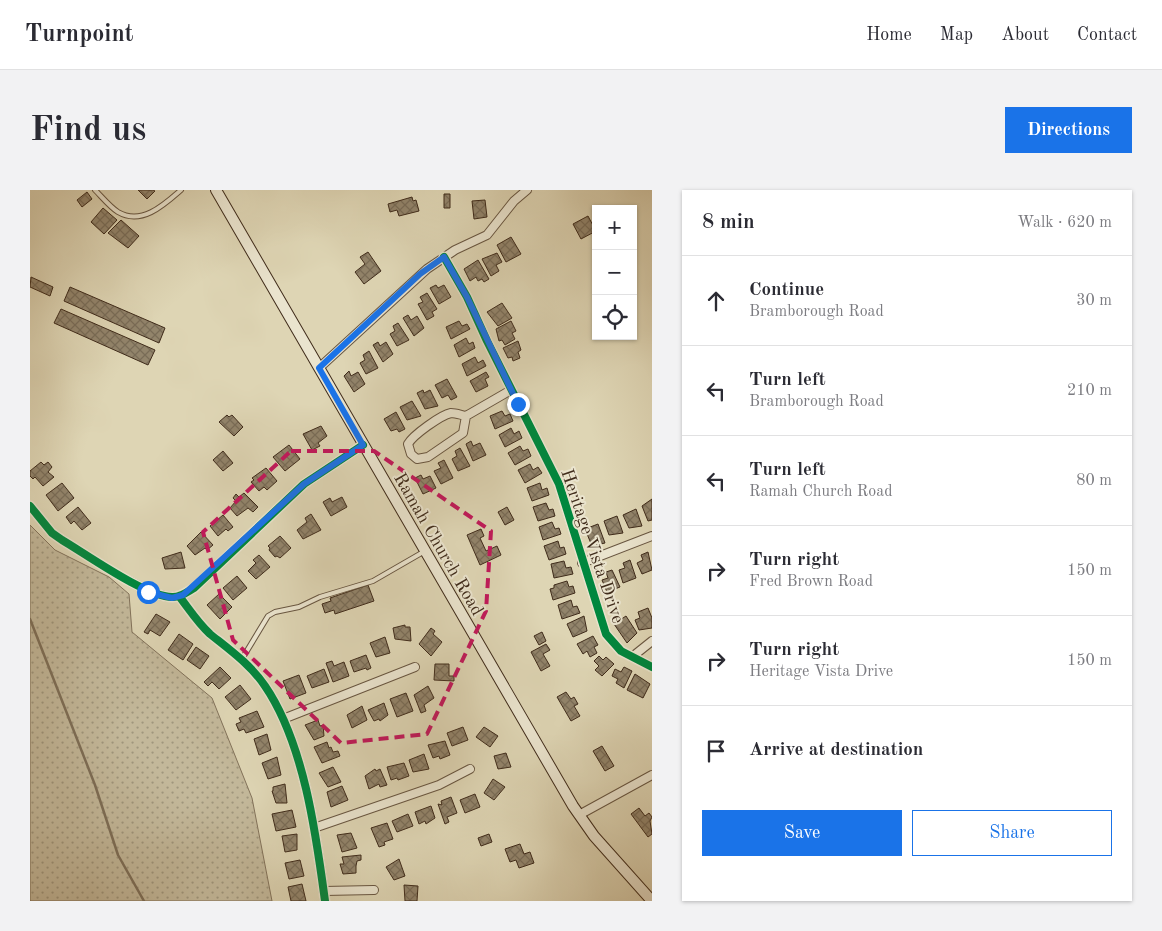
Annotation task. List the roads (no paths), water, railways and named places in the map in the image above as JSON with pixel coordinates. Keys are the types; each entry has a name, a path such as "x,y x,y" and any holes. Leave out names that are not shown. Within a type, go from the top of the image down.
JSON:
{"main road":[{"name":"Ramah Church Road","path":"216,190 579,815 594,836 652,901"}],"street":[{"path":"319,368 420,274 444,257 486,235 514,201 526,190"},
{"name":"Heritage Vista Drive","path":"444,257 467,297 511,390 559,484 582,563 606,634 621,651 652,667"},
{"path":"466,416 462,433 428,457 417,459 411,454 408,444 412,438 433,423 452,413 466,416 511,390"},
{"path":"30,506 52,533 62,540 148,592 172,598 194,588 304,484 363,445"},
{"path":"582,563 652,536"},
{"path":"179,596 198,622 241,660 266,687 282,719 296,755 314,828 325,901"},
{"path":"632,657 652,641"},
{"path":"282,719 415,667"},
{"path":"314,828 439,785 470,769"},
{"path":"579,815 652,775"},
{"path":"324,891 374,890"}],"lane":[{"path":"95,190 117,212 133,216 158,210 181,190"},
{"path":"241,660 268,616 275,612 299,608 320,597 373,580 425,551"}],"waterway":[{"path":"30,619 95,785 118,855 144,901"}]}
